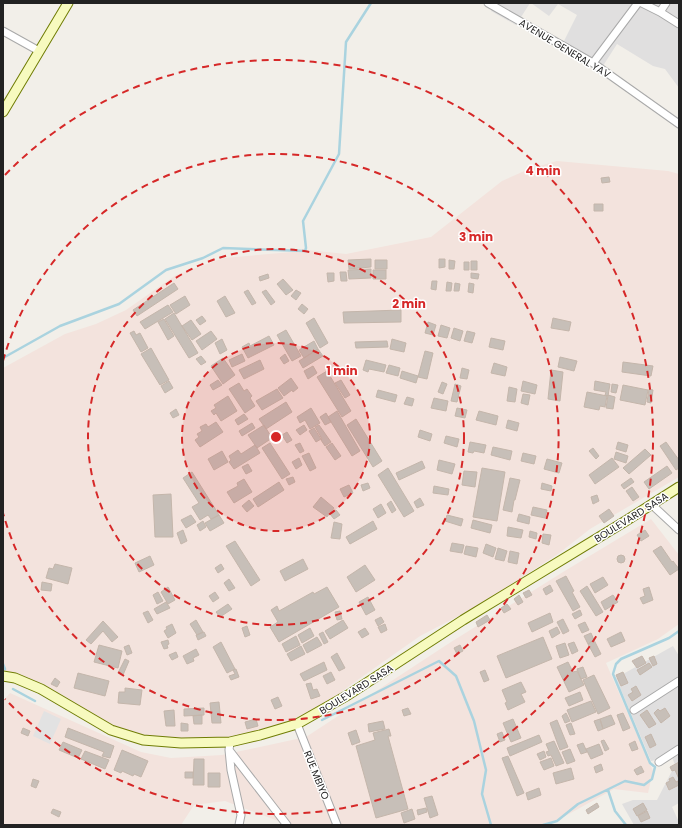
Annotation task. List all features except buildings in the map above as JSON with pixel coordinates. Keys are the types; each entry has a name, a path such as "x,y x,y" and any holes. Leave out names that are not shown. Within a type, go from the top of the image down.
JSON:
{"street":[{"path":"3,112 68,3"},
{"name":"AVENUE GENERAL YAV","path":"488,3 593,63 679,124"},
{"path":"593,63 638,3"},
{"path":"642,3 679,24"},
{"path":"660,12 666,3"},
{"path":"3,31 40,51"},
{"name":"BOULEVARD SASA","path":"3,676 15,678 40,689 111,730 143,740 181,744 229,746 297,724 348,695 464,620 679,487"},
{"path":"651,504 679,530"},
{"path":"634,710 679,681"},
{"name":"RUE MBIYO","path":"297,724 337,825"},
{"path":"229,746 231,770 241,815 239,825"},
{"path":"229,746 287,825"},
{"path":"659,762 679,750"}],"shaded area":[{"path":"497,3 530,3 516,25 491,11"},
{"path":"531,3 679,3 679,88 665,69 653,66 617,44 601,69 561,47 577,15 558,4 549,16"},
{"path":"557,161 668,171 679,174 679,477 590,529 558,554 524,576 500,596 420,636 349,686 311,716 248,740 141,742 10,678 3,668 3,368 65,334 96,324 126,310 176,275 224,258 307,250 346,254 431,237 502,181 529,169"},
{"path":"651,519 679,555 679,624 658,639 606,663 653,771 648,793 614,789 549,825 289,825 225,801 194,805 181,825 3,825 3,701 10,693 141,752 171,758 222,755 306,737 451,642"},
{"path":"673,646 679,656 679,803 672,807 679,825 634,825 622,804 633,800 657,800 675,765 672,757 651,761 616,678"},
{"path":"44,711 61,719 50,744 33,736"}],"waterway":[{"path":"3,358 60,326 119,304 166,270 203,258 223,248 305,251 303,221 339,154 346,42 371,3"},
{"path":"543,825 557,821 578,804 625,781 644,785 652,779 655,767 650,763 613,674 616,664 621,659 669,638 679,631"},
{"path":"322,720 439,661 456,676 474,721 486,770 482,794 491,825"},
{"path":"3,664 5,669"},
{"path":"13,689 35,701"},
{"path":"608,790 615,811 626,825"}]}
